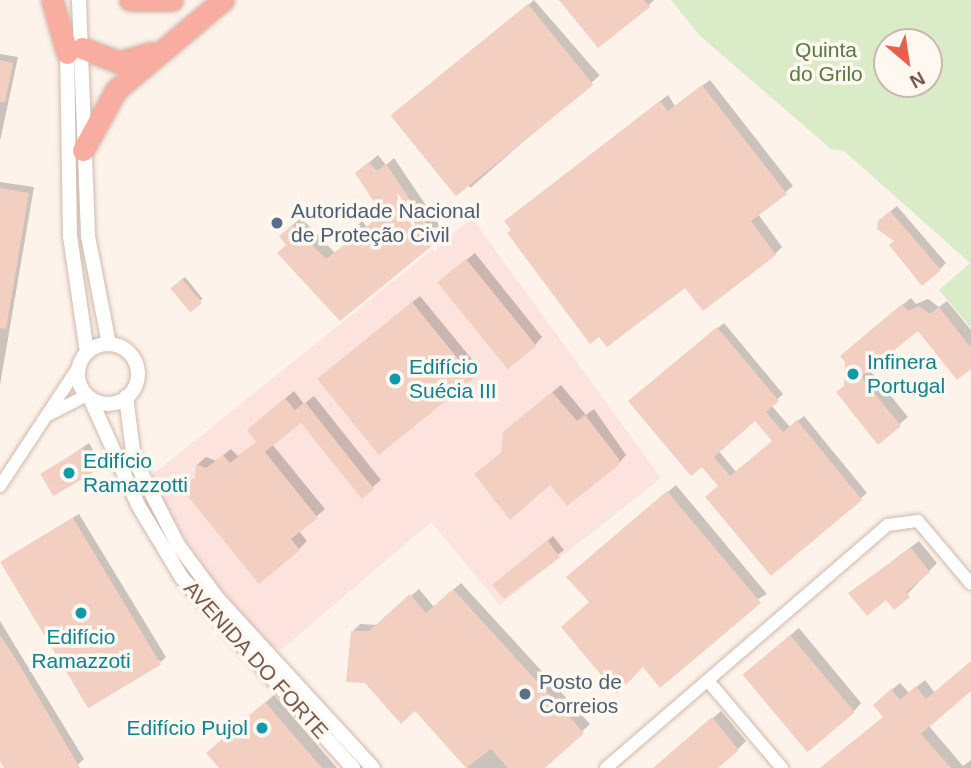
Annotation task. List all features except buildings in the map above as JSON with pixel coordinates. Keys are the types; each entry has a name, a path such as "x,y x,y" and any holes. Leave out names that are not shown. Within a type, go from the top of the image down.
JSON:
{"highway":[{"path":"52,0 72,45 119,62 160,50"},
{"path":"130,0 172,0"},
{"path":"83,150 106,102 160,50 221,1"}],"street":[{"path":"62,0 72,45 83,150 88,236 109,344 87,352"},
{"path":"0,486 87,352 70,236 72,45 79,0"},
{"name":"AVENIDA DO FORTE","path":"109,344 127,351 135,362 136,382 126,397 134,459 178,545 218,599 373,768"},
{"name":"AVENIDA DO FORTE","path":"79,366 79,382 138,505 182,578 352,768"},
{"path":"46,416 88,396 112,403 126,397"},
{"path":"606,768 888,525 918,521 971,584"},
{"path":"709,682 782,768"}],"shaded area":[{"path":"472,218 661,478 500,605 431,522 282,649 267,645 211,578 146,480"}],"green space":[{"name":"Quinta do Grilo","path":"671,0 971,0 971,328 939,290 970,263 844,151 831,149 699,35"}],"place":[{"name":"Autoridade Nacional de Proteção Civil","path":"277,223"},
{"name":"Infinera Portugal","path":"853,374"},
{"name":"Edifício Suécia III","path":"395,379"},
{"name":"Edifício Ramazzotti","path":"69,473"},
{"name":"Edifício Ramazzoti","path":"81,613"},
{"name":"Posto de Correios","path":"525,694"},
{"name":"Edifício Pujol","path":"262,728"}]}
